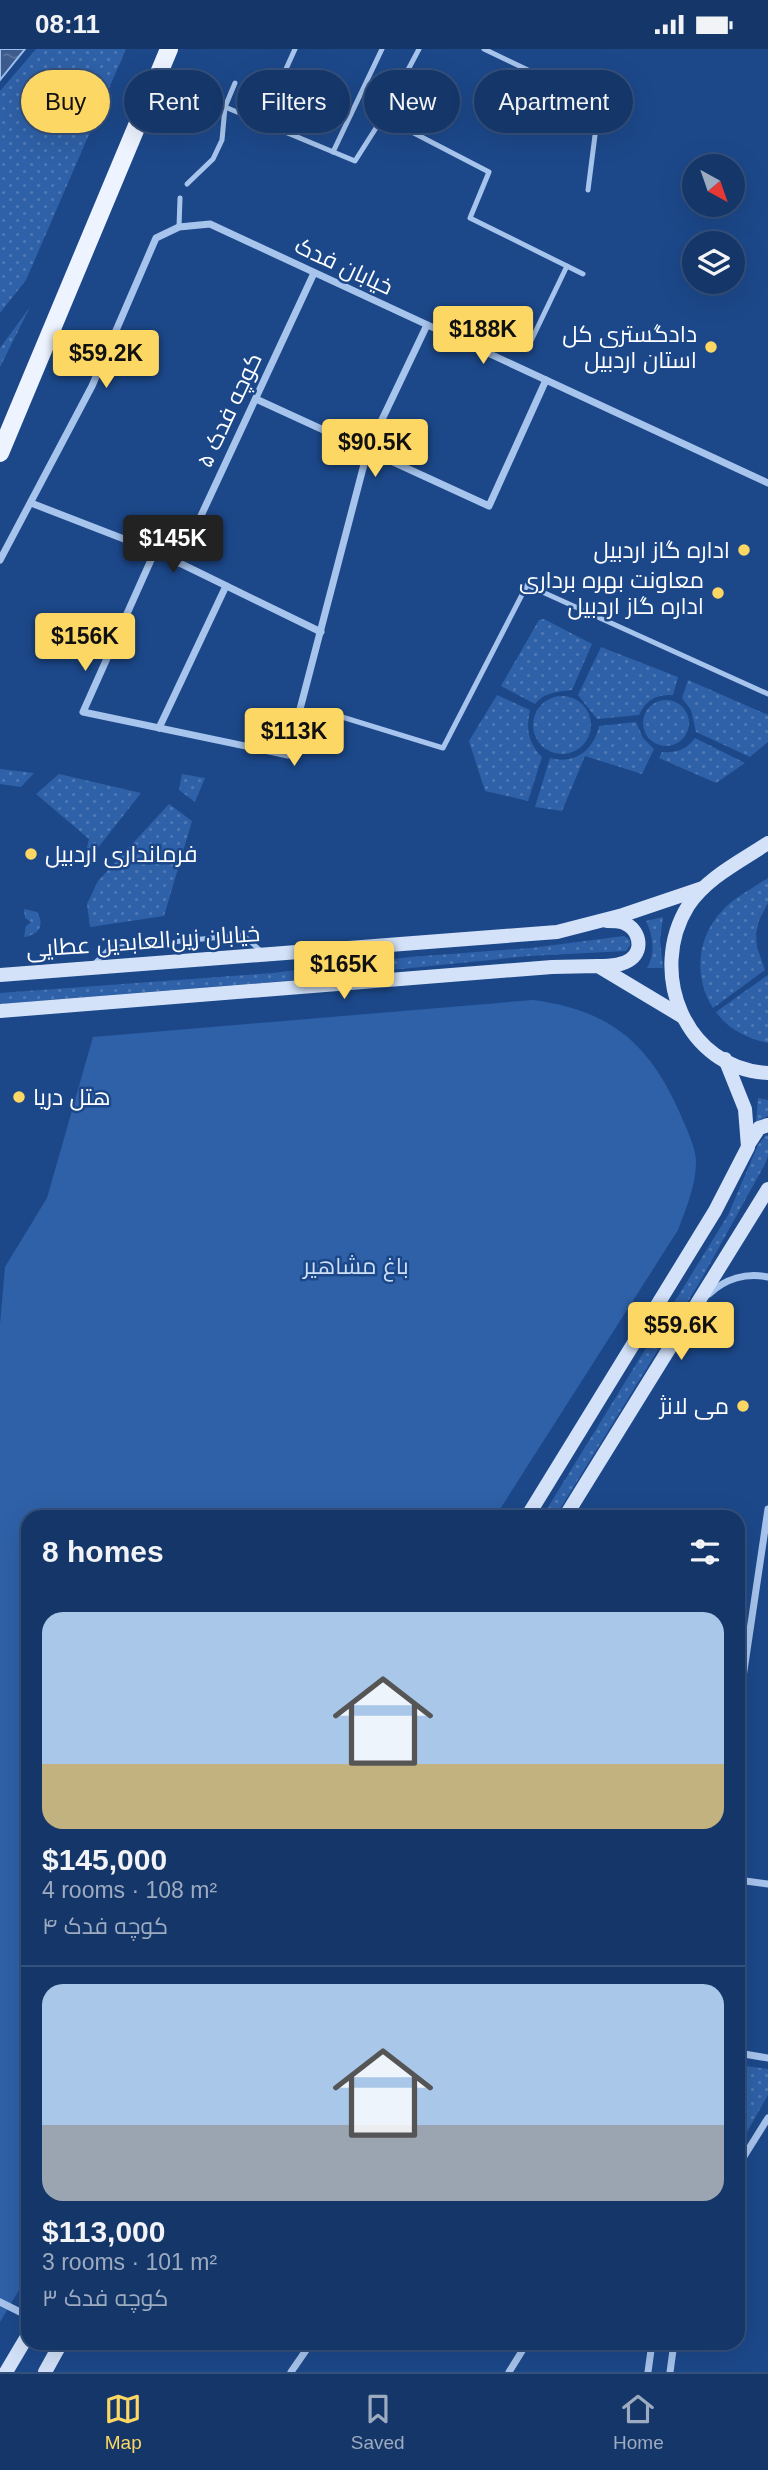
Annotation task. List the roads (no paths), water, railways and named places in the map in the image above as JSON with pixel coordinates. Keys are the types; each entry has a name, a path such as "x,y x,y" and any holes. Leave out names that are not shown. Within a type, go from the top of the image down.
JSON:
{"main road":[{"path":"0,453 169,49"},
{"path":"768,843 703,888 680,921 670,960 676,999 683,1017 695,1034 725,1059 743,1068 768,1073"},
{"name":"خیابان زین‌العابدین عطایی","path":"0,975 557,932 703,888"},
{"path":"0,1011 552,967 616,965 630,960 638,951 639,941 635,931 625,923 602,920"},
{"path":"598,966 683,1017"},
{"path":"725,1059 745,1109 748,1147"},
{"path":"531,1510 715,1211 759,1128 768,1125"},
{"path":"569,1510 768,1189"},
{"path":"6,2372 21,2347"},
{"path":"45,2372 58,2350"}],"street":[{"name":"خیابان فدک","path":"179,227 210,224 768,482"},
{"path":"0,560 92,386 156,238 179,227"},
{"name":"کوچه فدک ۵","path":"179,563 314,273"},
{"path":"155,551 83,712 288,755 368,449 427,325"},
{"path":"256,399 489,506 546,380"},
{"path":"31,503 155,551 321,632"},
{"path":"159,728 226,586"},
{"path":"695,1306 726,1282 750,1275 768,1277"},
{"path":"745,1664 768,1509"},
{"path":"745,1881 768,1884"},
{"path":"745,2054 768,2058"},
{"path":"745,2155 768,2119"},
{"path":"0,2302 21,2312"},
{"path":"56,2372 58,2350"},
{"path":"291,2372 306,2350"},
{"path":"509,2372 523,2350"},
{"path":"648,2372 651,2350"},
{"path":"670,2372 673,2350"}],"lane":[{"path":"286,70 295,49"},
{"path":"333,152 382,49"},
{"path":"408,70 419,49"},
{"path":"484,49 599,104 588,190"},
{"path":"187,184 213,159 222,140 225,107 235,83"},
{"path":"225,107 237,112"},
{"path":"288,133 355,161 373,133"},
{"path":"414,133 489,171 470,218 583,274"},
{"path":"179,227 180,198"},
{"path":"528,345 567,266"},
{"path":"329,713 443,748 527,585 768,694"},
{"path":"89,968 110,949 243,935 264,954"}],"water":[{"path":"0,49 25,49 0,80"}],"place":[{"name":"دادگستری کل استان اردبیل","path":"711,347"},
{"name":"اداره گاز اردبیل","path":"744,550"},
{"name":"معاونت بهره برداری اداره گاز اردبیل","path":"718,593"},
{"name":"فرمانداری اردبیل","path":"31,854"},
{"name":"هتل دریا","path":"19,1097"},
{"name":"می لانژ","path":"743,1406"}],"park label":[{"name":"باغ مشاهیر","path":"356,1266"}]}
